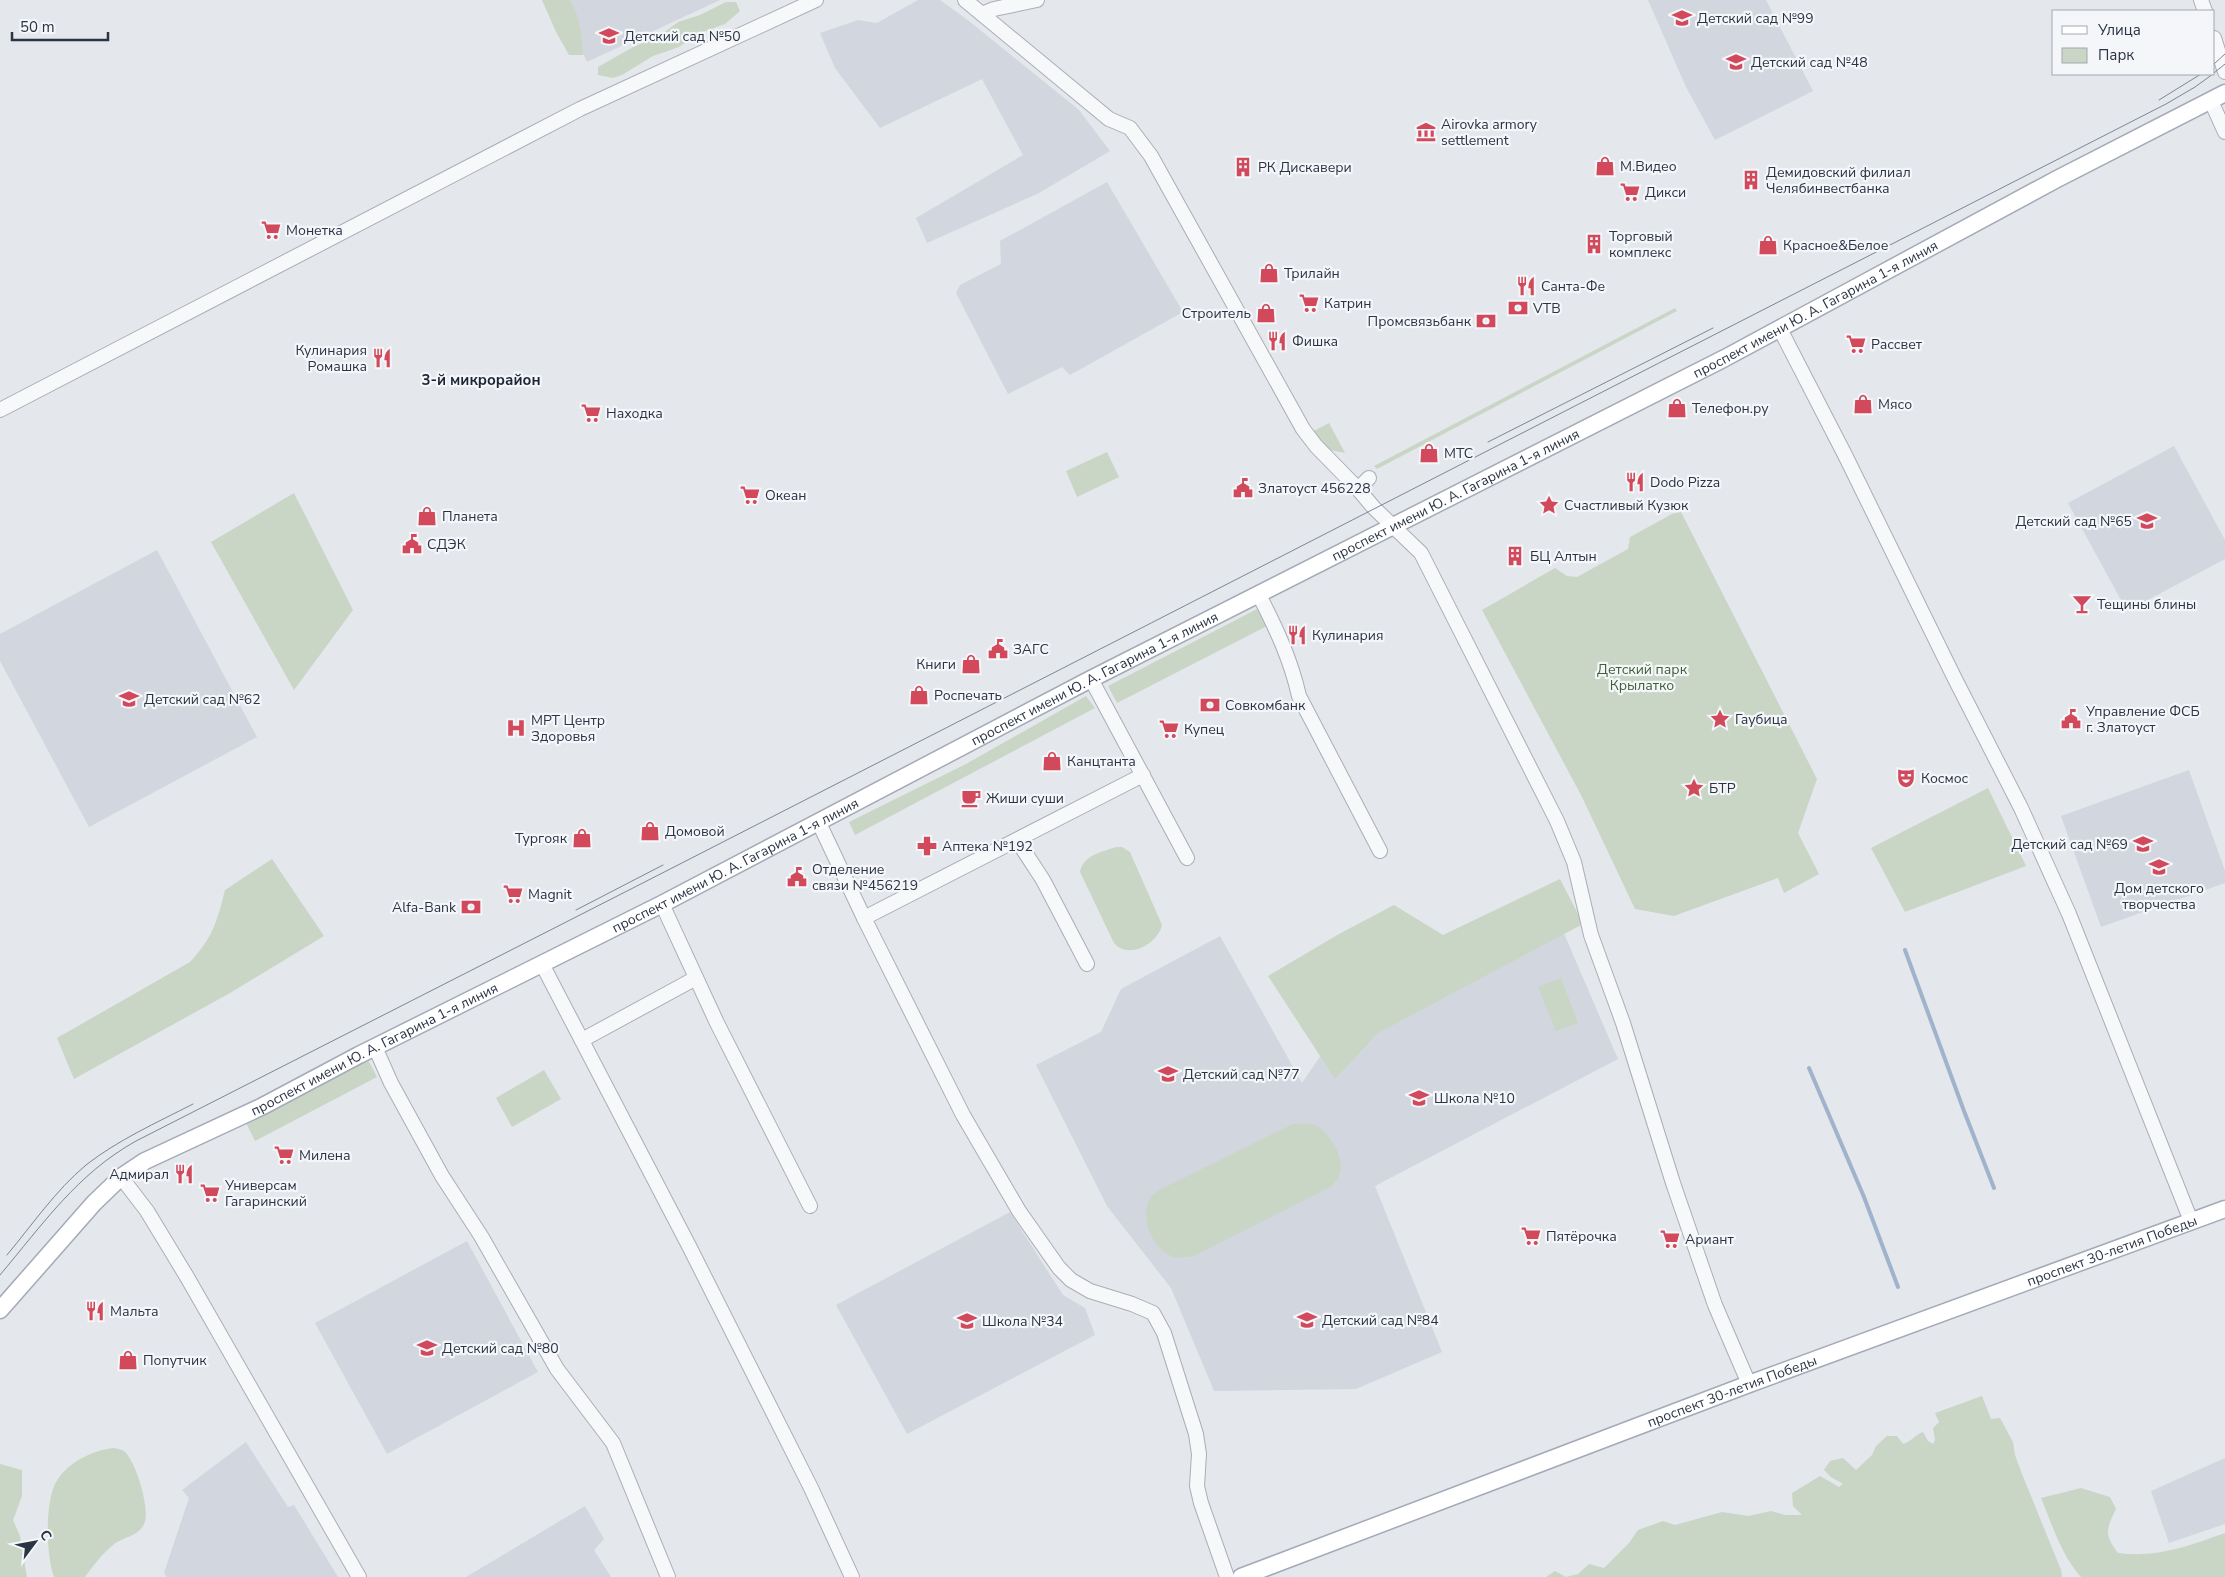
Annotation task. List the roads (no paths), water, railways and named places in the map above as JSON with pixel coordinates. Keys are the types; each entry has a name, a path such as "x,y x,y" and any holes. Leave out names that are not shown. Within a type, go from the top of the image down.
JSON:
{"main road":[{"name":"проспект имени Ю. А. Гагарина 1-я линия","path":"0,1310 94,1203 121,1177 145,1161 261,1107 375,1047 662,904 1091,680 1780,329 2057,180 2218,97"},
{"name":"проспект 30-летия Победы","path":"1241,1577 1749,1384 2225,1209"}],"street":[{"path":"0,410 580,109 816,0"},
{"path":"965,0 1109,119 1130,128 1140,140 1151,156 1300,424 1316,446 1358,488 1374,508 1421,554 1558,821 1574,862 1591,935 1623,1023 1673,1183 1715,1305 1749,1384"},
{"path":"982,14 994,9 1037,0"},
{"path":"2215,41 2225,72"},
{"path":"2218,97 2225,132"},
{"path":"1780,329 2021,808 2069,914 2191,1221"},
{"path":"1358,488 1369,478"},
{"path":"1259,595 1276,628 1290,664 1299,696 1380,852"},
{"path":"1091,680 1186,858"},
{"path":"864,918 1143,775"},
{"path":"819,823 864,918 963,1115 1015,1205 1059,1268 1071,1280 1090,1291 1132,1304 1154,1314 1164,1333 1196,1434 1199,1454 1197,1486 1200,1503 1227,1577"},
{"path":"1017,840 1043,880 1087,964"},
{"path":"662,904 696,978 810,1206"},
{"path":"542,964 793,1453 852,1577"},
{"path":"582,1040 696,978"},
{"path":"375,1047 391,1083 442,1176 481,1236 557,1369 613,1443 668,1577"},
{"path":"121,1177 147,1212 187,1277 359,1577"}],"waterway":[{"path":"1905,950 1994,1188"},
{"path":"1809,1068 1864,1197 1898,1287"}],"tram line":[{"path":"2215,63 2225,54"},
{"path":"2215,72 2225,64"},
{"path":"2159,100 2199,75"},
{"path":"0,1275 46,1219 78,1184 115,1154 136,1141 2166,104 2212,75"},
{"path":"1488,442 1713,328"},
{"path":"576,910 663,865"},
{"path":"7,1255 54,1197 86,1165 124,1140 193,1104"}],"place":[{"name":"Детский сад №99","path":"1682,18"},
{"name":"Детский сад №50","path":"609,36"},
{"name":"Детский сад №48","path":"1736,62"},
{"name":"Airovka armory settlement","path":"1426,132"},
{"name":"М.Видео","path":"1605,166"},
{"name":"РК Дискавери","path":"1243,167"},
{"name":"Демидовский филиал Челябинвестбанка","path":"1751,180"},
{"name":"Дикси","path":"1630,192"},
{"name":"Монетка","path":"271,230"},
{"name":"Торговый комплекс","path":"1594,244"},
{"name":"Красное&Белое","path":"1768,245"},
{"name":"Трилайн","path":"1269,273"},
{"name":"Санта-Фе","path":"1526,286"},
{"name":"Катрин","path":"1309,303"},
{"name":"VTB","path":"1518,308"},
{"name":"Строитель","path":"1266,313"},
{"name":"Промсвязьбанк","path":"1486,321"},
{"name":"Фишка","path":"1277,341"},
{"name":"Рассвет","path":"1856,344"},
{"name":"Кулинария Ромашка","path":"382,358"},
{"name":"Мясо","path":"1863,404"},
{"name":"Телефон.ру","path":"1677,408"},
{"name":"Находка","path":"591,413"},
{"name":"МТС","path":"1429,453"},
{"name":"Dodo Pizza","path":"1635,482"},
{"name":"Златоуст 456228","path":"1243,488"},
{"name":"Океан","path":"750,495"},
{"name":"Счастливый Кузюк","path":"1549,505"},
{"name":"Планета","path":"427,516"},
{"name":"Детский сад №65","path":"2147,521"},
{"name":"СДЭК","path":"412,544"},
{"name":"БЦ Алтын","path":"1515,556"},
{"name":"Тещины блины","path":"2082,604"},
{"name":"Кулинария","path":"1297,635"},
{"name":"ЗАГС","path":"998,649"},
{"name":"Книги","path":"971,664"},
{"name":"Роспечать","path":"919,695"},
{"name":"Детский сад №62","path":"129,699"},
{"name":"Совкомбанк","path":"1210,705"},
{"name":"Гаубица","path":"1720,719"},
{"name":"Управление ФСБ г. Златоуст","path":"2071,719"},
{"name":"МРТ Центр Здоровья","path":"516,728"},
{"name":"Купец","path":"1169,729"},
{"name":"Канцтанта","path":"1052,761"},
{"name":"Космос","path":"1906,778"},
{"name":"БТР","path":"1694,788"},
{"name":"Жиши суши","path":"971,798"},
{"name":"Домовой","path":"650,831"},
{"name":"Тургояк","path":"582,838"},
{"name":"Детский сад №69","path":"2143,844"},
{"name":"Аптека №192","path":"927,846"},
{"name":"Дом детского творчества","path":"2159,867"},
{"name":"Отделение связи №456219","path":"797,877"},
{"name":"Magnit","path":"513,894"},
{"name":"Alfa-Bank","path":"471,907"},
{"name":"Детский сад №77","path":"1168,1074"},
{"name":"Школа №10","path":"1419,1098"},
{"name":"Милена","path":"284,1155"},
{"name":"Адмирал","path":"184,1174"},
{"name":"Универсам Гагаринский","path":"210,1193"},
{"name":"Пятёрочка","path":"1531,1236"},
{"name":"Ариант","path":"1670,1239"},
{"name":"Мальта","path":"95,1311"},
{"name":"Детский сад №84","path":"1307,1320"},
{"name":"Школа №34","path":"967,1321"},
{"name":"Детский сад №80","path":"427,1348"},
{"name":"Попутчик","path":"128,1360"}],"district":[{"name":"3-й микрорайон","path":"481,380"}],"park label":[{"name":"Детский парк Крылатко","path":"1642,678"}]}
